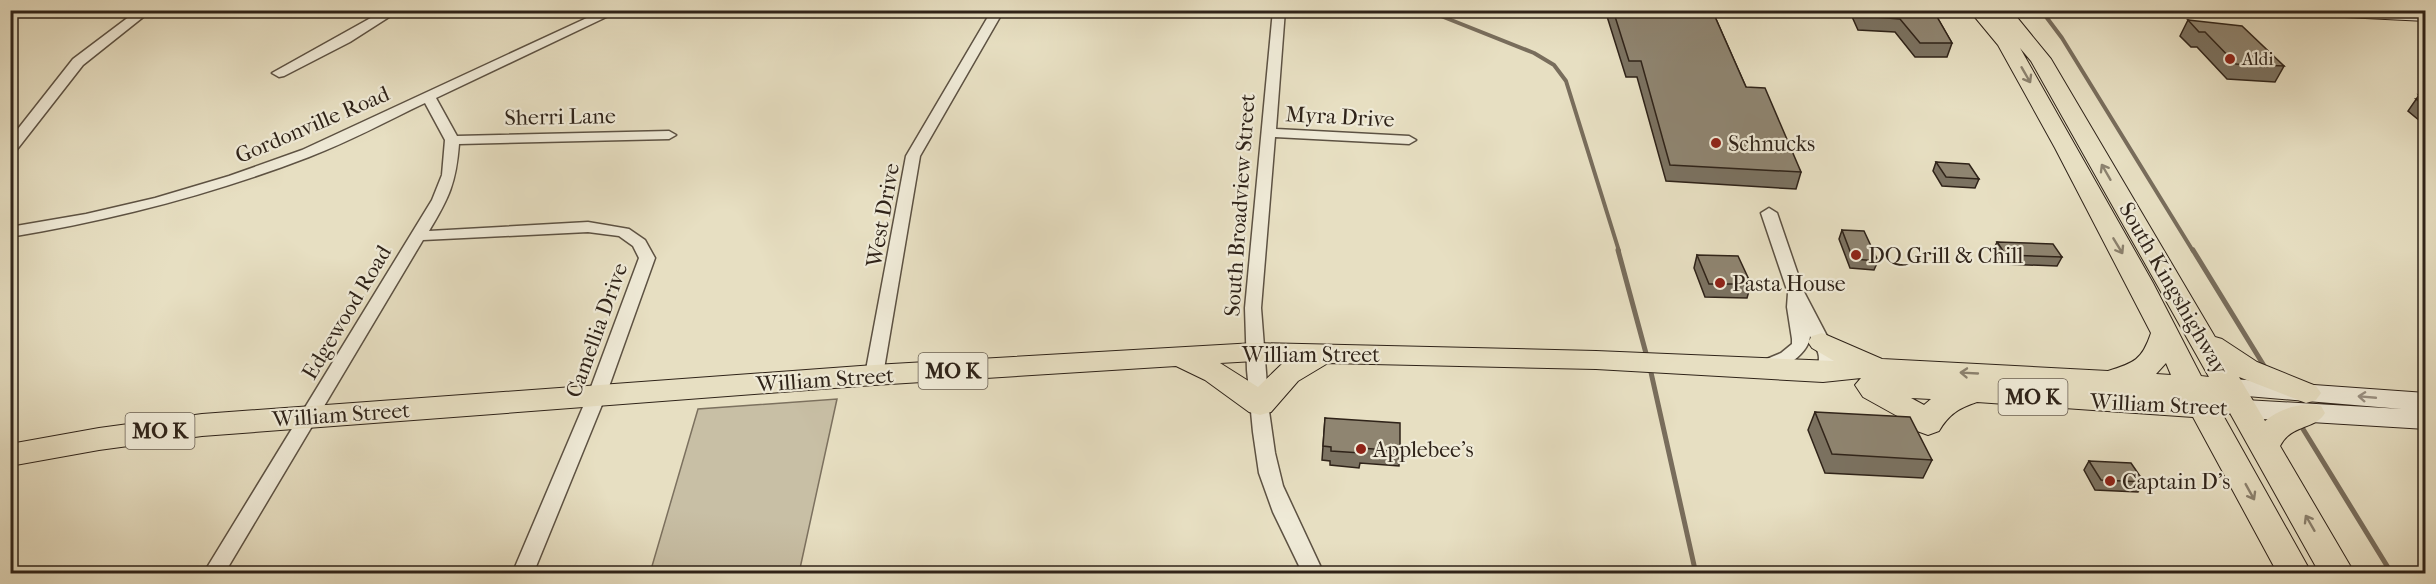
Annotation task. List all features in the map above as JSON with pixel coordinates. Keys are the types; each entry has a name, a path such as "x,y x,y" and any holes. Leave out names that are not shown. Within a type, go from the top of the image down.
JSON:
{"main road":[{"path":"2304,10 2426,16"},
{"name":"South Kingshighway","path":"1994,15 2197,396 2295,573"},
{"name":"South Kingshighway","path":"1994,15 2040,59 2338,573"},
{"path":"2111,380 2138,374 2151,363 2160,351 2165,333"},
{"path":"2203,338 2247,369 2308,403 2271,431 2265,445"},
{"path":"1822,342 1850,358 1871,377"},
{"name":"William Street","path":"10,455 99,438 202,425 310,416 874,375 1255,352 1596,360 1823,372 1871,377 2111,380 2197,396 2239,399 2308,403 2426,402"},
{"path":"1179,357 1211,368 1236,384 1260,405 1277,382 1292,369 1326,352"},
{"name":"William Street","path":"1871,377 1888,396 1928,424 1934,412 1946,401 1971,393 2141,404 2197,396"},
{"name":"William Street","path":"2308,403 2426,420"},
{"path":"2141,404 2178,416 2202,429 2226,449"}],"street":[{"path":"10,149 78,62 146,10"},
{"path":"279,73 346,39 394,10"},
{"name":"Gordonville Road","path":"10,232 79,221 183,196 307,153 615,10"},
{"name":"West Drive","path":"874,375 913,156 998,10"},
{"name":"South Broadview Street","path":"1278,10 1252,308 1260,405 1269,473 1282,511 1314,573"},
{"path":"428,96 452,140"},
{"name":"Myra Drive","path":"1269,133 1409,140"},
{"name":"Sherri Lane","path":"452,140 669,135"},
{"name":"Edgewood Road","path":"213,573 440,200 449,175 452,140"},
{"path":"1769,213 1796,292 1829,357 1829,364 1823,372"},
{"name":"Camellia Drive","path":"418,236 588,227 623,232 639,243 647,258 597,395 522,573"},
{"path":"1760,369 1787,357 1800,346 1802,331 1795,310 1796,292"}],"shaded area":[{"path":"837,399 799,573 650,573 698,409"}],"building":[{"path":"1613,10 1712,10 1746,87 1765,88 1801,172 1670,165 1641,61 1629,61"},
{"path":"1859,10 1933,10 1952,43 1920,43 1900,19 1862,16"},
{"path":"2188,20 2242,26 2284,66 2236,64 2205,32 2199,32"},
{"path":"2419,95 2426,96 2426,107 2416,99 2424,99"},
{"path":"1936,162 1969,164 1979,179 1946,177"},
{"path":"1842,230 1864,231 1878,261 1853,259"},
{"path":"1997,242 2053,244 2062,257 2006,255"},
{"path":"1697,255 1738,256 1751,284 1709,284"},
{"path":"1815,412 1910,417 1932,460 1832,454"},
{"path":"1325,418 1400,423 1400,451 1361,448 1361,453 1331,451 1331,447 1323,446"},
{"path":"2089,461 2131,463 2144,482 2101,480"}],"waterway":[{"path":"1426,10 1534,53 1554,65 1566,81 1619,251"},
{"path":"2041,10 2062,38 2193,251"},
{"path":"1618,250 1647,357"},
{"path":"2193,250 2266,369"},
{"path":"1650,368 1696,574"},
{"path":"2303,429 2392,574"}],"place":[{"name":"Aldi","path":"2230,59"},
{"name":"Schnucks","path":"1716,143"},
{"name":"DQ Grill & Chill","path":"1856,255"},
{"name":"Pasta House","path":"1720,283"},
{"name":"Applebee's","path":"1361,449"},
{"name":"Captain D's","path":"2110,481"}]}
